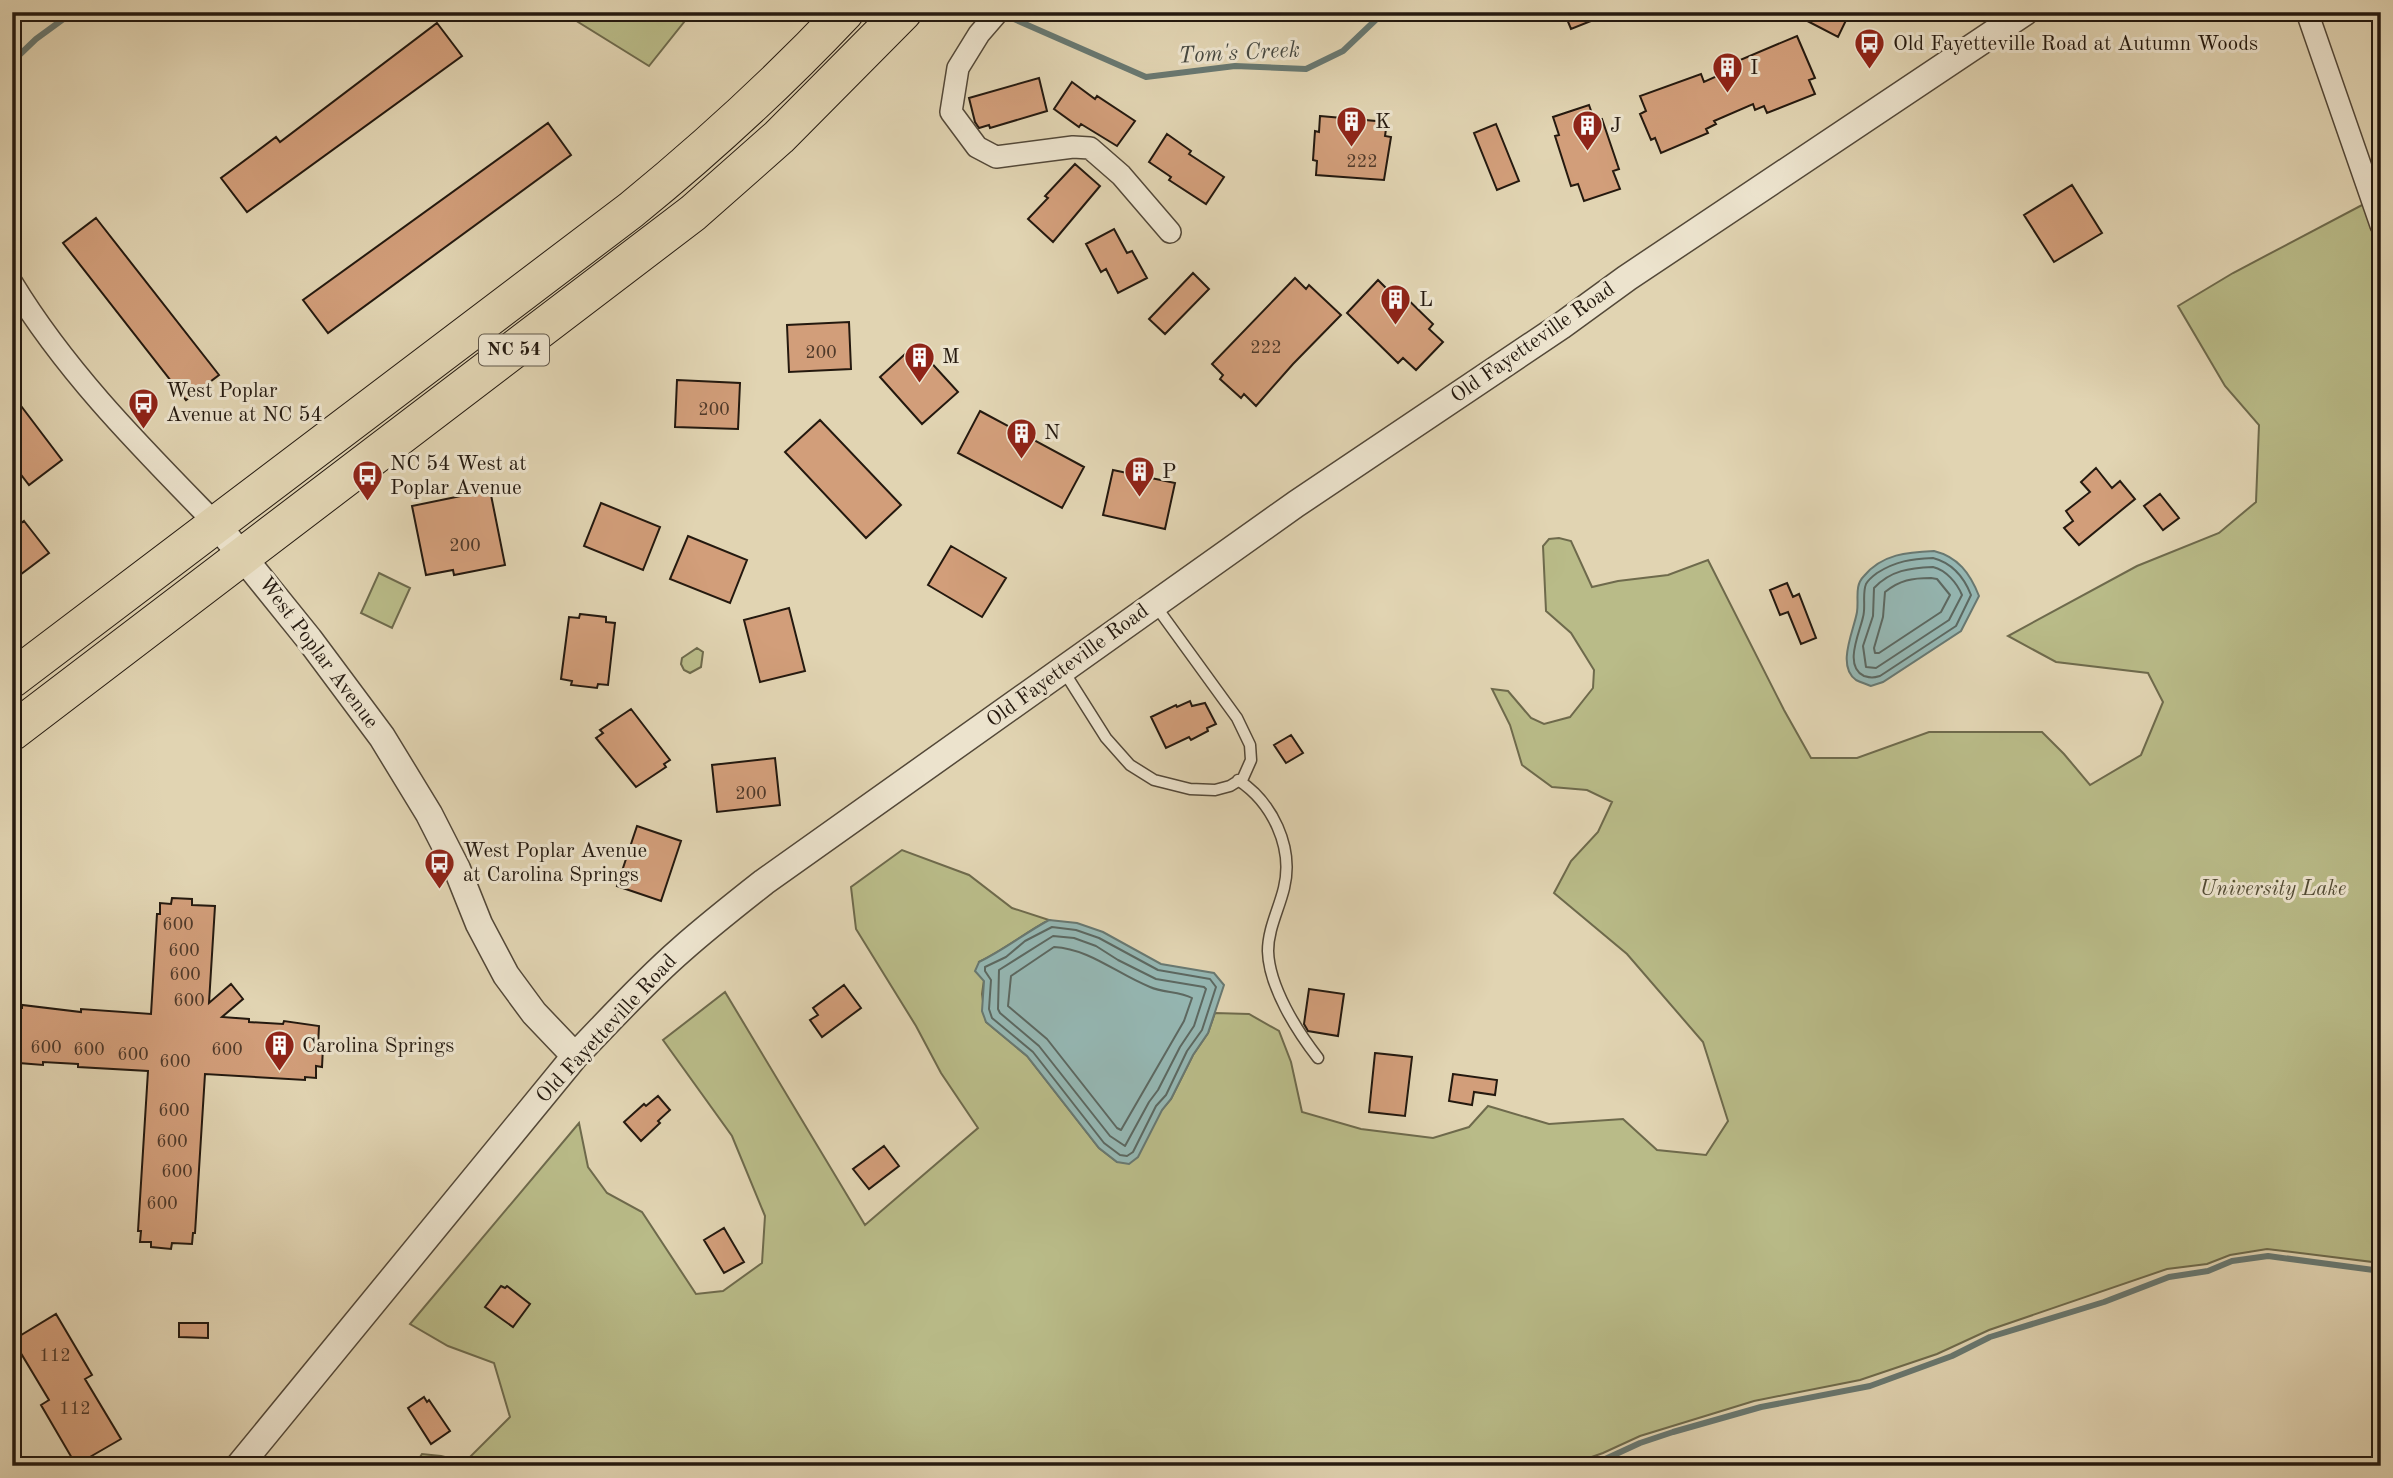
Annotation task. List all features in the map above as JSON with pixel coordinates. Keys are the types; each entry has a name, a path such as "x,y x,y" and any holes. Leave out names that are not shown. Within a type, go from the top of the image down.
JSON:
{"highway":[{"name":"NC 54","path":"12,679 582,248 678,171 767,92 845,12"},
{"name":"NC 54","path":"12,732 692,213 779,137 903,12"}],"street":[{"path":"998,12 979,34 958,68 951,112 977,147 996,158 1073,147 1090,148 1121,175 1170,232"},
{"name":"Old Fayetteville Road","path":"239,1466 575,1056 636,993 720,916 1296,504 1560,326 1626,278 2025,12"},
{"path":"2308,12 2381,225"},
{"name":"West Poplar Avenue","path":"12,283 52,345 83,384 244,556 382,737 429,814 457,869 488,943 506,975 534,1013 575,1056"}],"lane":[{"path":"1063,670 1106,738 1130,765 1154,779 1190,789 1214,790 1230,786 1243,778 1251,760 1250,745 1237,718 1154,605"},
{"path":"1238,780 1253,790 1266,804 1282,840 1284,887 1269,938 1268,953 1283,1002 1318,1058"}],"green space":[{"path":"562,12 692,12 649,66"},
{"name":"University Lake","path":"2364,204 2381,251 2381,1263 2267,1249 2230,1255 2207,1264 2167,1269 1989,1330 1937,1354 1860,1380 1754,1401 1640,1436 1566,1466 414,1466 422,1454 465,1462 510,1417 494,1363 448,1346 410,1324 579,1123 588,1167 607,1193 642,1212 696,1294 723,1291 762,1263 765,1216 732,1136 663,1040 725,992 865,1225 978,1128 941,1073 916,1026 856,929 851,887 902,850 969,875 1012,908 1049,920 979,962 984,980 982,994 986,1022 1027,1056 1099,1148 1117,1162 1171,1099 1193,1055 1208,1033 1215,1013 1249,1014 1279,1031 1291,1062 1302,1112 1361,1129 1433,1138 1469,1127 1488,1106 1549,1124 1623,1119 1657,1150 1706,1155 1728,1121 1703,1042 1627,954 1554,893 1571,861 1598,832 1612,802 1587,790 1552,787 1522,765 1510,725 1492,689 1508,691 1531,718 1544,724 1570,717 1593,688 1594,670 1571,633 1546,611 1543,546 1549,539 1571,541 1592,587 1668,575 1708,560 1811,758 1857,758 1929,732 2042,732 2090,785 2141,755 2163,702 2148,673 2056,662 2008,636 2137,566 2219,533 2256,502 2259,425 2225,386 2178,306 2233,273"},
{"path":"379,573 410,588 392,628 361,613"},
{"path":"697,648 703,652 701,667 690,673 684,670 682,658"}],"water":[{"path":"1934,551 1950,557 1962,567 1979,596 1961,631 1883,682 1871,686 1856,680 1850,674 1847,657 1861,580 1871,569 1887,559"},
{"path":"1049,920 1077,923 1103,932 1161,964 1214,973 1224,985 1208,1033 1193,1055 1138,1157 1129,1164 1117,1162 1099,1148 1027,1056 986,1022 982,1011 984,981 975,971 979,962"}],"building":[{"path":"1564,12 1611,12 1611,13 1571,29"},
{"path":"1790,12 1850,12 1838,37"},
{"path":"437,23 462,56 247,212 221,178 276,137 280,142"},
{"name":"I","path":"1797,36 1815,78 1809,80 1815,94 1767,113 1764,106 1755,110 1753,104 1714,121 1716,124 1706,129 1708,133 1661,153 1655,138 1651,140 1640,114 1646,111 1640,96 1701,74 1704,82 1735,68 1733,63"},
{"path":"1039,78 1047,111 990,128 989,125 979,128 969,98"},
{"path":"1072,82 1095,99 1097,96 1135,121 1117,146 1081,124 1079,127 1054,109"},
{"name":"J","path":"1589,105 1595,122 1602,119 1619,169 1613,171 1620,189 1584,201 1578,184 1571,186 1555,136 1559,135 1553,117"},
{"name":"K","path":"1320,116 1387,122 1385,136 1391,137 1384,180 1316,175 1317,161 1313,160 1315,131 1319,132"},
{"path":"548,123 571,155 328,333 303,300"},
{"path":"1496,124 1519,181 1497,190 1474,133"},
{"path":"1167,134 1191,151 1189,154 1224,177 1206,204 1169,180 1171,177 1149,162"},
{"path":"1075,164 1100,186 1053,242 1028,219"},
{"path":"2072,185 2102,233 2054,262 2024,215"},
{"path":"96,218 219,375 186,400 63,243"},
{"path":"1114,229 1127,253 1132,251 1147,278 1118,293 1106,269 1101,272 1086,244"},
{"path":"1193,273 1209,289 1165,334 1149,319"},
{"path":"1295,278 1306,289 1309,285 1341,315 1256,406 1244,394 1241,398 1220,379 1223,375 1212,364"},
{"name":"L","path":"1378,280 1391,293 1396,288 1433,324 1429,329 1443,342 1416,370 1403,358 1398,363 1347,313"},
{"path":"849,322 851,369 789,372 787,325"},
{"name":"M","path":"915,345 958,392 922,424 880,377"},
{"path":"677,380 740,383 738,429 675,427"},
{"path":"12,394 62,460 29,485 12,463"},
{"name":"N","path":"980,411 1084,467 1062,508 958,453"},
{"path":"820,420 901,505 866,538 785,452"},
{"path":"2096,468 2112,488 2120,481 2135,499 2079,545 2064,528 2073,521 2066,511 2090,492 2081,482"},
{"name":"P","path":"1113,470 1175,483 1165,529 1103,515"},
{"path":"490,490 505,565 454,575 453,570 426,575 412,506"},
{"path":"2160,494 2179,518 2163,530 2144,506"},
{"path":"601,503 660,527 643,570 584,546"},
{"path":"24,521 49,553 12,581 12,530"},
{"path":"688,536 747,560 730,603 670,579"},
{"path":"951,546 1006,578 982,617 928,585"},
{"path":"1787,583 1793,597 1799,594 1816,638 1801,644 1788,612 1780,615 1770,590"},
{"path":"789,608 805,671 760,682 744,620"},
{"path":"580,614 606,617 606,622 615,623 608,685 598,684 597,688 571,685 572,681 561,679 569,617 579,618"},
{"path":"1190,701 1192,706 1205,703 1216,724 1191,740 1189,737 1166,748 1151,717"},
{"path":"631,709 670,760 664,764 666,767 636,787 596,738 603,733 600,730"},
{"path":"1291,735 1303,753 1286,763 1274,745"},
{"path":"775,758 780,805 717,812 712,765"},
{"path":"637,826 681,841 661,901 617,886"},
{"name":"Carolina Springs","path":"172,898 192,899 192,905 215,906 209,1003 231,984 243,999 222,1017 249,1019 249,1022 283,1024 284,1021 319,1026 318,1047 323,1047 322,1067 316,1066 316,1078 305,1077 305,1080 205,1074 195,1233 192,1244 172,1243 171,1249 151,1247 151,1242 140,1242 141,1231 138,1231 148,1071 78,1067 78,1064 19,1063 19,1060 12,1059 12,1008 22,1008 22,1005 81,1012 81,1009 151,1014 157,914 160,914 160,903 171,904"},
{"path":"844,985 861,1008 822,1037 810,1020 818,1015 813,1008"},
{"path":"1309,989 1344,994 1338,1036 1308,1031 1304,1024"},
{"path":"1375,1053 1412,1057 1405,1116 1369,1112"},
{"path":"1453,1074 1497,1080 1495,1095 1474,1092 1472,1105 1449,1101"},
{"path":"658,1096 670,1110 641,1141 624,1122 644,1104 646,1106"},
{"path":"884,1146 899,1166 869,1189 853,1169"},
{"path":"724,1228 744,1262 724,1273 704,1240"},
{"path":"501,1286 507,1286 530,1304 513,1327 485,1307"},
{"path":"56,1314 92,1375 85,1379 121,1439 76,1465 41,1405 49,1400 13,1340"},
{"path":"179,1323 208,1323 208,1338 179,1337"},
{"path":"424,1397 427,1402 429,1400 450,1431 431,1444 408,1408"}],"waterway":[{"name":"Tom's Creek","path":"12,62 36,39 73,12"},
{"name":"Tom's Creek","path":"1007,16 1146,77 1235,66 1306,69 1343,51 1384,12"},
{"path":"1590,1466 1640,1443 1673,1432 1761,1407 1870,1386 1952,1356 1990,1337 2104,1302 2169,1277 2208,1271 2232,1261 2268,1256 2381,1271"}],"place":[{"name":"Old Fayetteville Road at Autumn Woods","path":"1870,71"},
{"name":"I","path":"1727,95"},
{"name":"K","path":"1352,149"},
{"name":"J","path":"1587,153"},
{"name":"L","path":"1396,327"},
{"name":"M","path":"919,384"},
{"name":"West Poplar Avenue at NC 54","path":"143,430"},
{"name":"N","path":"1021,460"},
{"name":"P","path":"1139,499"},
{"name":"NC 54 West at Poplar Avenue","path":"367,503"},
{"name":"West Poplar Avenue at Carolina Springs","path":"440,890"},
{"name":"Carolina Springs","path":"279,1073"}]}
